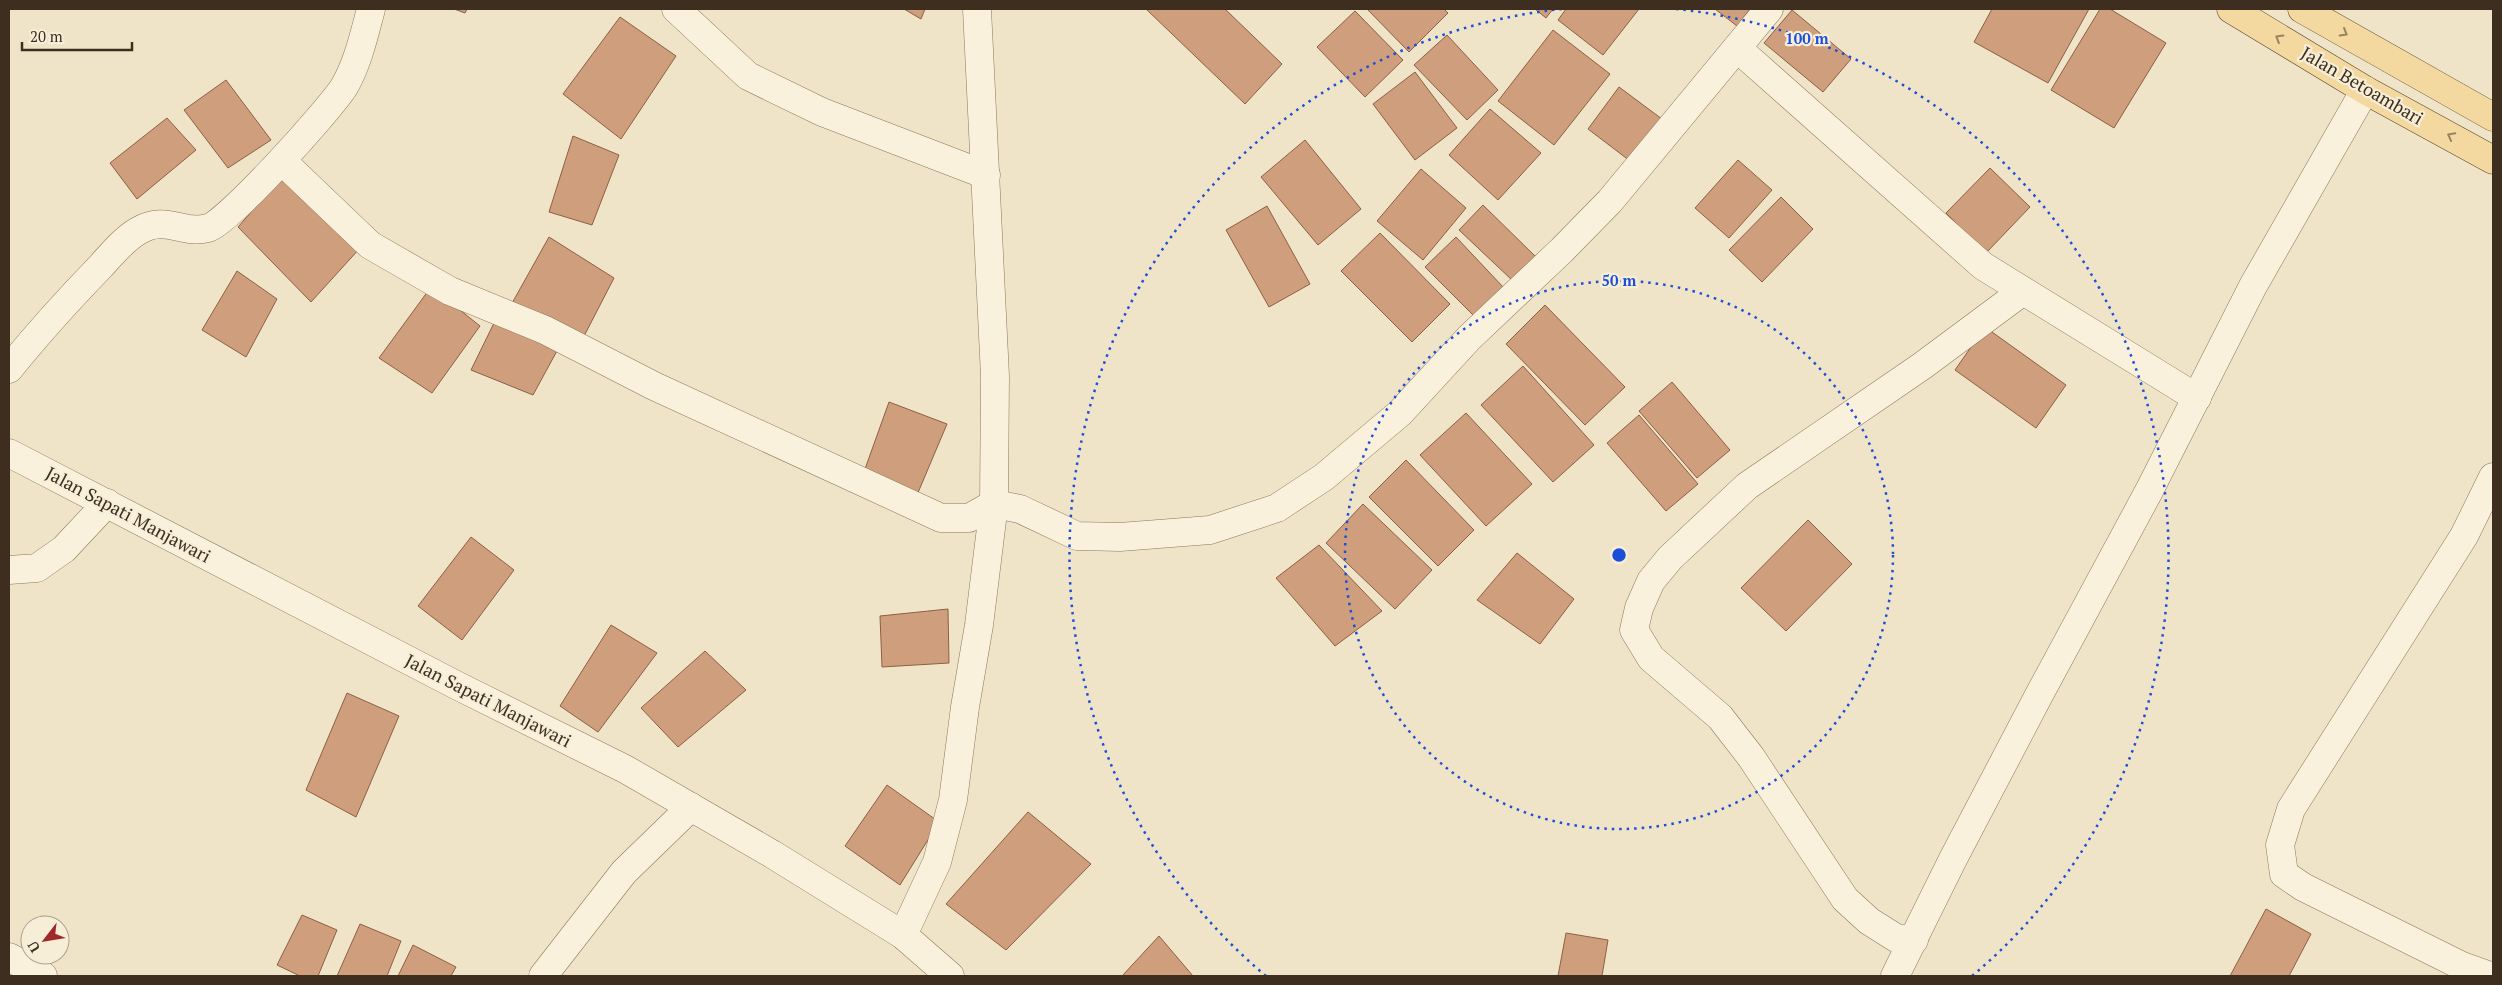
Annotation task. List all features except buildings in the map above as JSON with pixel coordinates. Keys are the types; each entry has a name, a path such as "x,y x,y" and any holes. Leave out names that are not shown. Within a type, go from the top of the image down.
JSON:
{"main road":[{"name":"Jalan Betoambari","path":"2231,9 2365,90 2493,160"},
{"name":"Jalan Betoambari","path":"2302,9 2493,117"}],"street":[{"path":"9,369 48,320 138,230 162,222 196,229 209,228 239,203 282,161 343,87 361,47 371,9"},
{"path":"676,9 748,76 822,112 986,175"},
{"path":"903,935 937,862 953,800 965,707 980,625 994,504 995,376 978,9"},
{"path":"282,161 370,245 450,291 545,330 654,386 941,518 969,518 994,504 1020,509 1077,536 1120,537 1210,530 1277,508 1324,477 1400,413 1469,338 1562,250 1610,201 1768,9"},
{"path":"1737,48 1984,266 2197,398"},
{"path":"1895,976 1967,833 2197,398 2253,286 2365,90"},
{"path":"1914,940 1896,938 1869,921 1845,899 1752,757 1720,717 1651,658 1634,630 1639,608 1651,581 1670,558 1747,486 1922,366 2023,291"},
{"name":"Jalan Sapati Manjawari","path":"9,453 458,686 625,769 772,854 903,935 950,976"},
{"path":"2490,976 2462,966 2303,887 2284,874 2280,845 2291,809 2464,536 2493,477"},
{"path":"9,570 37,568 64,549 107,503"},
{"path":"543,976 624,872 691,807"},
{"path":"9,957 43,976"}]}
